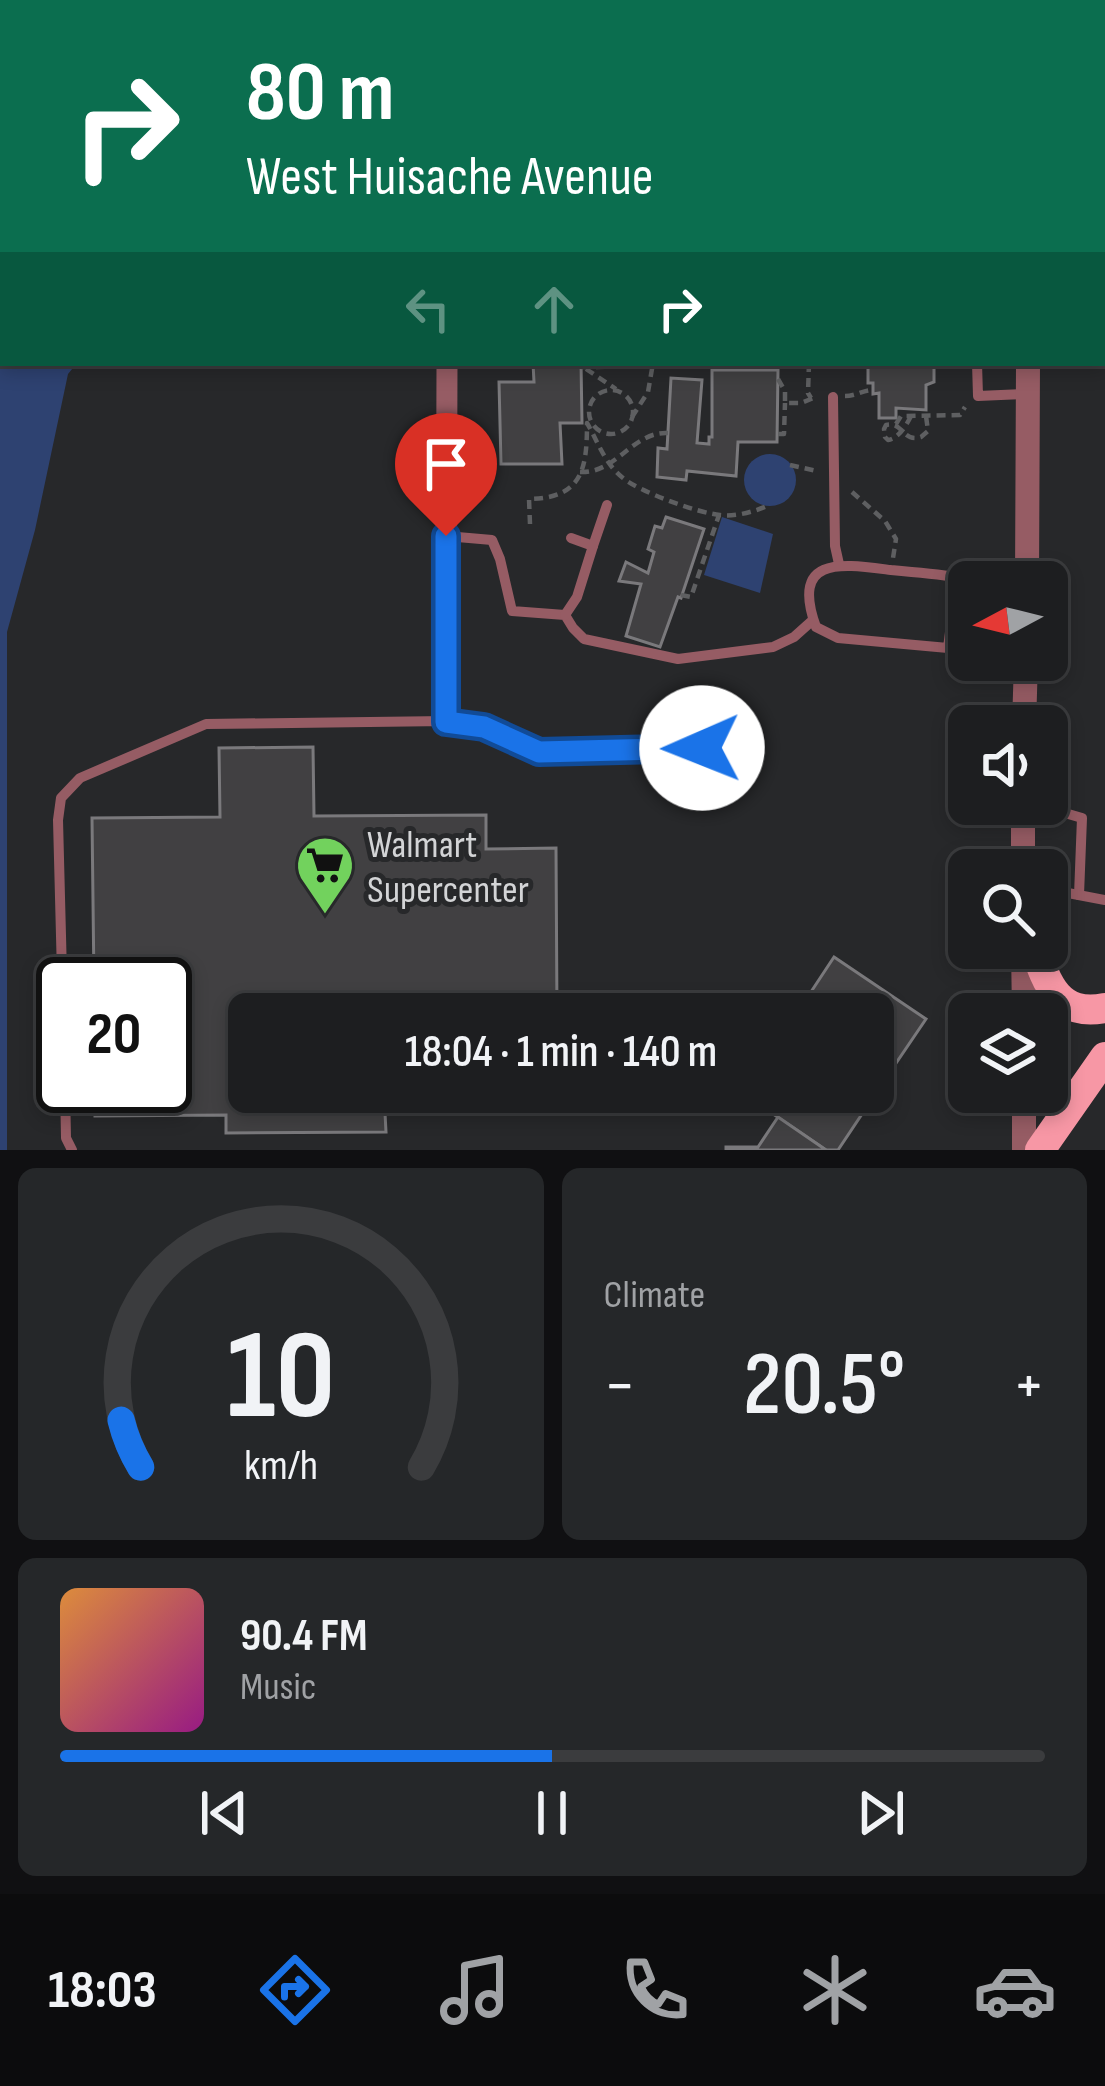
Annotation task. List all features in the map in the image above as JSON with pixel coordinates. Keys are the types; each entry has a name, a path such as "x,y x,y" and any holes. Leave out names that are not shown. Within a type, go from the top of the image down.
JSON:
{"main road":[{"path":"1044,969 1053,991 1065,1003 1079,1009 1105,1008"},
{"path":"1040,1150 1105,1057"}],"street":[{"path":"446,722 447,366"},
{"path":"1028,366 1028,561"},
{"path":"1024,1113 1024,1150"}],"lane":[{"path":"977,366 978,395 1027,394"},
{"path":"833,397 839,564"},
{"path":"566,615 577,597 607,506"},
{"path":"446,536 492,540 512,611 566,615"},
{"path":"571,538 593,546"},
{"path":"948,576 839,564 818,574 808,600 815,627 838,638 948,648"},
{"path":"566,615 584,640 678,659 773,647 813,620"},
{"path":"62,957 61,798 80,778 206,724 446,722 484,727 539,752 759,747"},
{"path":"1068,814 1097,819"},
{"path":"1079,895 1082,818"},
{"path":"1068,893 1105,900"},
{"path":"66,1113 66,1138 72,1150"}],"path":[{"path":"617,366 581,367 629,399 632,417"},
{"path":"530,524 529,499 561,495 570,490 580,472 586,423 593,430 616,434 628,426 648,392 653,366"},
{"path":"809,366 811,398"},
{"path":"617,391 602,392 591,402 589,417 620,476 647,493 719,521 766,506"},
{"path":"778,434 784,434 785,403"},
{"path":"926,416 928,431 921,437 908,438 899,427 901,416 960,415 965,406"},
{"path":"580,472 610,464 652,432 668,433"},
{"path":"790,465 834,478 885,521 896,538 892,570"},
{"path":"682,595 691,597 719,521"}],"shaded area":[{"path":"0,366 75,366 68,374 35,530 7,632 7,1150 0,1150"},
{"path":"770,454 788,462 796,480 788,498 770,506 752,498 744,480 752,462"},
{"path":"722,517 773,534 760,593 704,575"}],"building":[{"path":"533,366 581,366 582,423 560,423 562,464 501,464 499,382 534,382"},
{"path":"868,366 934,366 934,382 926,385 926,410 896,408 896,418 879,418 879,393 873,394 873,383 868,383"},
{"path":"712,370 778,370 777,442 738,442 736,476 687,471 686,480 657,477 658,448 667,449 671,378 702,380 697,443 709,444"},
{"path":"666,517 704,529 660,647 626,636 641,584 619,581 626,562 648,573 655,526 662,528"},
{"name":"Walmart Supercenter","path":"313,747 314,816 486,815 486,849 556,848 557,993 228,993 228,1113 385,1113 386,1132 226,1133 226,1115 95,1116 192,1113 192,957 94,957 92,818 220,817 219,748"},
{"path":"834,957 887,993 810,993"},
{"path":"894,997 926,1019 894,1066"},
{"path":"772,1113 863,1113 838,1150 826,1150"},
{"path":"778,1117 826,1150 726,1150 758,1147"}],"place":[{"name":"Walmart Supercenter","path":"325,916"}],"route":[{"path":"446,536 446,722 484,727 539,752 702,748"}]}
